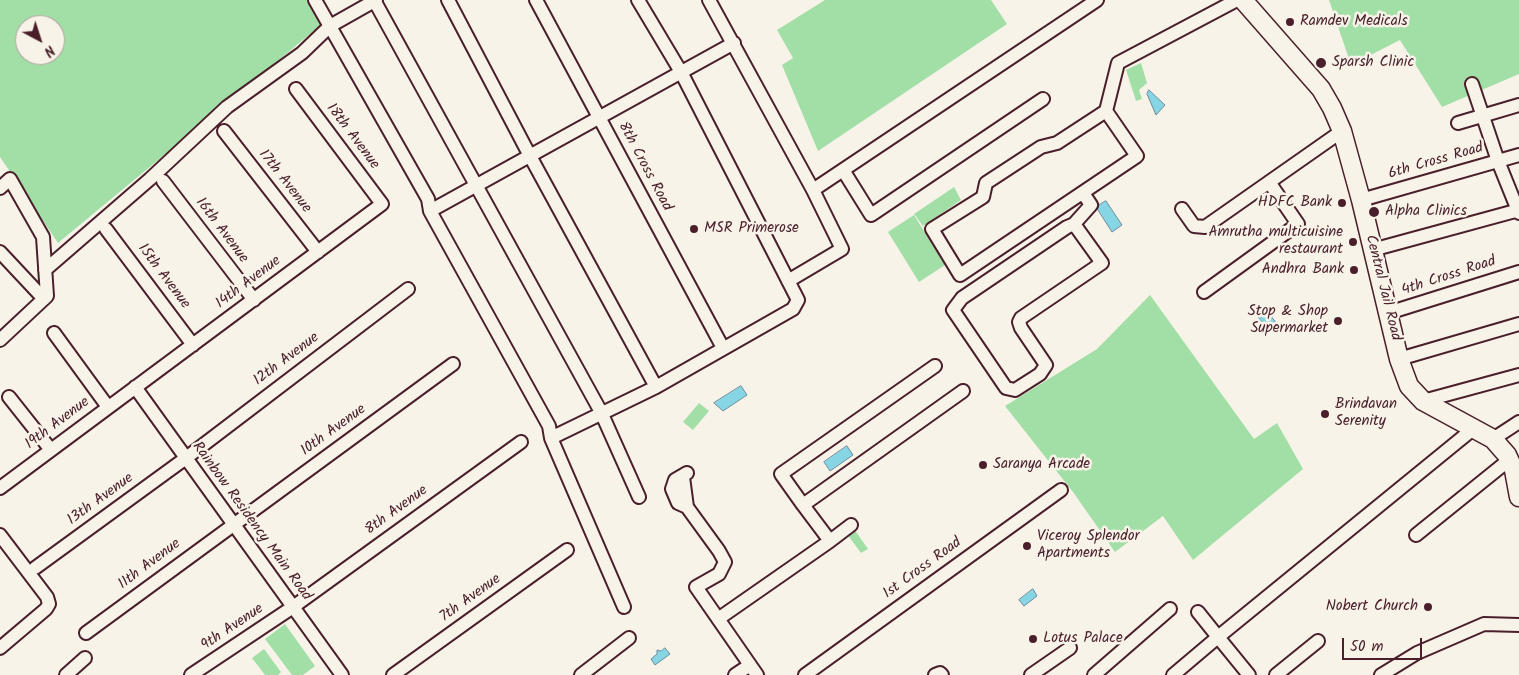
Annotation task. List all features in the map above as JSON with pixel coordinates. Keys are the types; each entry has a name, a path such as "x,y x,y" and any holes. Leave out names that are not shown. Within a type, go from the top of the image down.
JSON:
{"main road":[{"name":"Central Jail Road","path":"1243,0 1321,89 1342,131 1361,200 1399,359 1409,386 1423,401 1493,439 1514,470 1519,498"}],"street":[{"path":"315,0 428,199 430,211 549,426 551,438 624,607"},
{"path":"45,270 150,179 227,107 302,53 330,26 375,0 601,412 639,497"},
{"path":"448,0 530,156 656,387"},
{"name":"8th Cross Road","path":"536,0 723,348"},
{"path":"551,438 601,412 656,387 793,309 798,300 681,72 638,0"},
{"path":"709,0 813,190 842,249 788,281"},
{"path":"813,190 1097,0"},
{"path":"1106,110 1137,156 960,275 932,229 983,197 986,183 1041,147 1056,143 1106,110 1118,63 1236,0"},
{"path":"430,211 734,43"},
{"path":"1372,250 1519,211 1498,161 1472,84"},
{"name":"18th Avenue","path":"296,89 382,204"},
{"path":"843,170 871,215 1043,99"},
{"path":"1458,124 1519,105"},
{"name":"17th Avenue","path":"224,131 318,252"},
{"path":"1182,208 1194,226 1205,227 1342,131"},
{"name":"6th Cross Road","path":"1361,200 1519,155"},
{"path":"0,188 10,179 43,237 47,296 0,340"},
{"name":"16th Avenue","path":"163,181 254,300"},
{"path":"1204,292 1298,224 1269,182"},
{"path":"1074,224 1102,263 1021,318 1019,322 1021,328 1046,365 1040,374 1015,390 1006,388 953,310 962,298 1066,227 1074,224 1091,205 1083,193"},
{"name":"14th Avenue","path":"135,387 382,204"},
{"name":"15th Avenue","path":"106,229 193,345"},
{"path":"0,252 44,299"},
{"name":"4th Cross Road","path":"1388,313 1519,272"},
{"name":"12th Avenue","path":"186,458 408,289"},
{"path":"1399,359 1519,324"},
{"path":"54,333 108,407"},
{"name":"10th Avenue","path":"233,524 453,364"},
{"path":"830,541 782,474 935,366"},
{"path":"1423,401 1519,375"},
{"name":"Rainbow Residency Main Road","path":"135,387 342,675"},
{"name":"19th Avenue","path":"0,488 135,387"},
{"path":"803,505 963,391"},
{"path":"10,397 51,450"},
{"path":"1493,439 1519,422"},
{"path":"1173,675 1473,429"},
{"name":"8th Avenue","path":"293,607 521,442"},
{"name":"13th Avenue","path":"35,568 186,458"},
{"path":"1416,535 1509,460"},
{"path":"685,475 687,507 725,562 719,574 696,588 753,670 735,675"},
{"name":"1st Cross Road","path":"804,675 1061,490"},
{"name":"11th Avenue","path":"86,633 233,524"},
{"path":"718,619 851,525"},
{"path":"0,537 47,597 49,604 46,609 0,648"},
{"name":"7th Avenue","path":"393,675 567,550"},
{"name":"9th Avenue","path":"191,675 293,607"},
{"path":"1094,675 1170,608"},
{"path":"1198,612 1249,675"},
{"path":"1381,675 1417,653 1484,624 1519,624"},
{"path":"581,675 629,638"},
{"path":"1276,675 1318,641"},
{"path":"1032,675 1070,648"},
{"path":"66,675 85,658"},
{"path":"935,675 940,673 942,675"}],"green space":[{"path":"0,0 307,0 321,25 58,243 0,157"},
{"path":"825,0 991,0 1007,24 818,151 782,65 793,58 777,30"},
{"path":"1329,0 1519,0 1519,74 1442,107 1400,40 1351,65"},
{"path":"1141,63 1147,83 1139,90 1142,99 1136,101 1126,70"},
{"path":"954,187 961,200 923,226 914,214"},
{"path":"914,215 945,265 919,282 888,232"},
{"path":"1150,295 1254,439 1277,423 1303,469 1193,560 1163,516 1115,552 1073,492 1005,406 1097,349"},
{"path":"699,403 709,411 693,430 683,422"},
{"path":"854,529 868,549 861,553 847,534"},
{"path":"285,624 315,666 303,675 292,675 265,639"},
{"path":"264,649 281,672 278,675 265,675 252,658"}],"water":[{"path":"1149,90 1165,105 1156,115 1147,94"},
{"path":"1106,201 1122,225 1112,232 1096,207"},
{"path":"1267,311 1277,324 1268,330 1258,317"},
{"path":"741,386 747,395 723,411 714,403"},
{"path":"847,446 853,455 830,471 824,462"},
{"path":"1033,589 1037,596 1024,606 1019,600"},
{"path":"665,648 670,654 655,665 651,659 657,654 657,650 661,651"}],"place":[{"name":"Ramdev Medicals","path":"1290,22"},
{"name":"Sparsh Clinic","path":"1321,63"},
{"name":"HDFC Bank","path":"1342,203"},
{"name":"Alpha Clinics","path":"1374,212"},
{"name":"MSR Primerose","path":"694,229"},
{"name":"Amrutha multicuisine restaurant","path":"1353,242"},
{"name":"Andhra Bank","path":"1354,270"},
{"name":"Stop & Shop Supermarket","path":"1338,321"},
{"name":"Brindavan Serenity","path":"1325,414"},
{"name":"Saranya Arcade","path":"983,465"},
{"name":"Viceroy Splendor Apartments","path":"1027,546"},
{"name":"Nobert Church","path":"1428,607"},
{"name":"Lotus Palace","path":"1033,639"}]}
